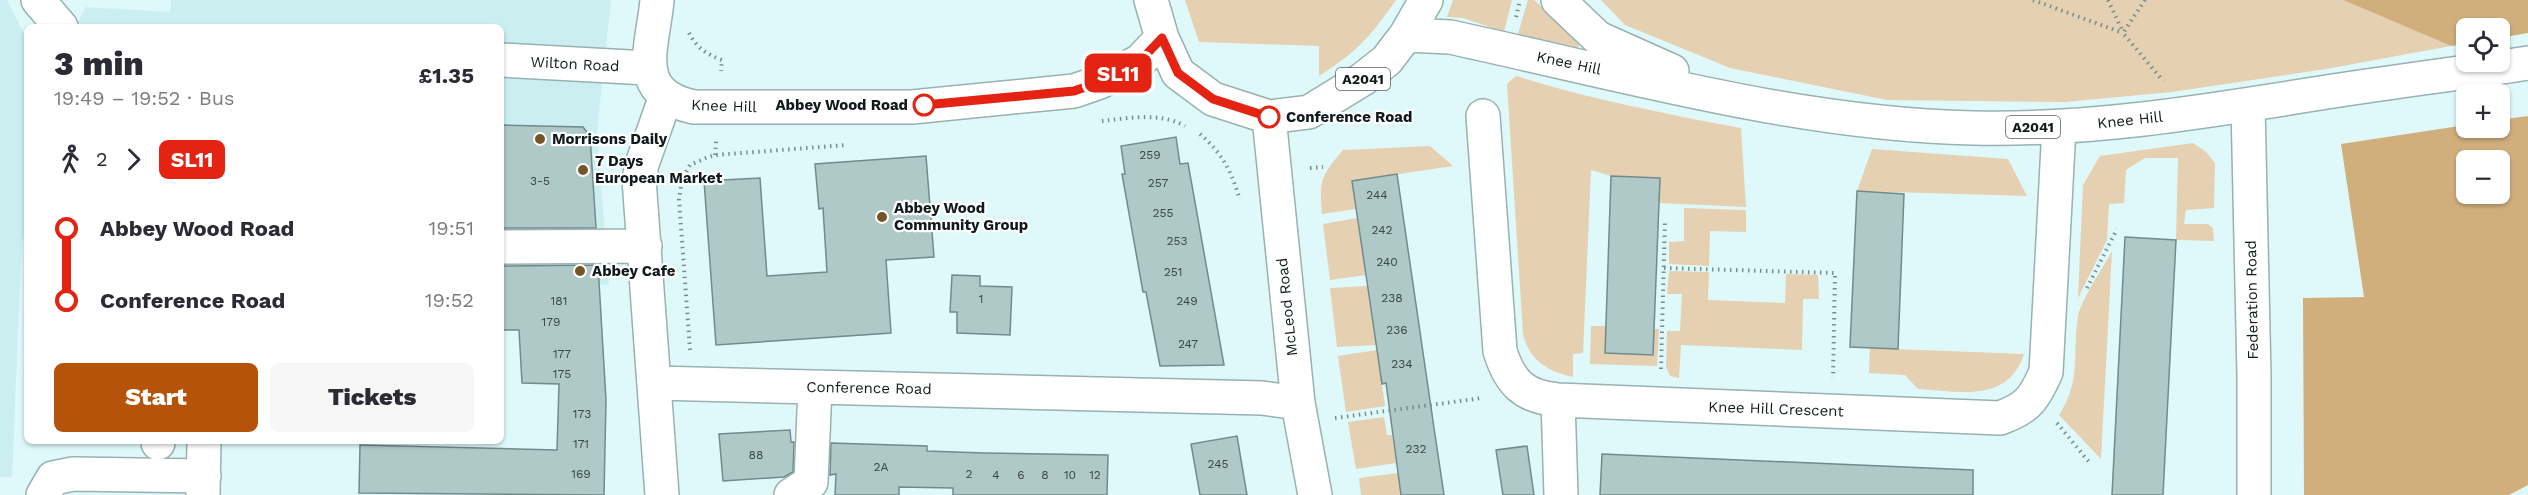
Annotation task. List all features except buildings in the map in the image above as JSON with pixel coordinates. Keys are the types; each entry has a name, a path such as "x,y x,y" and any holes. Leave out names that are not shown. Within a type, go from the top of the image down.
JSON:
{"main road":[{"path":"38,0 58,24"},
{"path":"657,0 648,68 652,80 666,96 640,171 639,199 645,246 662,495"},
{"name":"A2041","path":"1151,0 1162,38 1178,73 1213,99 1269,117 1309,112 1337,96 1388,60 1406,35 1426,0"},
{"name":"Knee Hill","path":"1558,0 1598,38 1731,98"},
{"name":"Knee Hill","path":"1406,35 1450,37 1731,98 1885,123 1973,128 2059,127 2173,115 2528,63"},
{"name":"Knee Hill","path":"666,96 680,104 718,108 912,107 1074,91 1100,82 1140,61 1162,38"},
{"name":"Wilton Road","path":"504,60 648,68"},
{"name":"Federation Road","path":"2248,105 2254,376 2254,495"},
{"path":"1483,116 1500,351 1506,369 1515,382"},
{"name":"McLeod Road","path":"1269,117 1300,413 1315,495"},
{"path":"2034,396 2046,372 2059,127"},
{"path":"504,247 645,246"},
{"name":"Knee Hill Crescent","path":"1515,382 1528,393 1542,399 2000,418 2027,405 2034,396"},
{"name":"Conference Road","path":"655,384 1262,398 1300,413"},
{"path":"791,495 811,482 815,388"},
{"path":"1558,400 1561,495"},
{"path":"43,495 53,478 73,474 203,485 204,444"}],"path":[{"path":"2032,0 2123,33"},
{"path":"2108,0 2123,33 2172,92 2173,115"},
{"path":"2123,33 2145,0"},
{"path":"688,26 695,43 704,53 722,60 722,66"},
{"path":"1096,122 1154,117 1174,120 1190,128"},
{"path":"1198,133 1216,147 1231,172 1240,199"},
{"path":"690,360 680,200 682,179 690,165 715,155 846,145"},
{"path":"1660,405 1665,219"},
{"path":"1664,267 1835,273 1832,412"},
{"path":"1300,413 1485,397 1515,382"},
{"path":"2034,396 2089,462"}],"shaded area":[{"path":"0,0 7,0 24,33 24,239 22,239 12,477 0,477"},
{"path":"171,0 611,0 597,132 609,285 504,283 504,24 77,24 86,7 170,12"},
{"path":"1185,0 1396,0 1362,42 1344,59 1319,76 1319,46 1199,42"},
{"path":"1453,0 1512,0 1504,32 1463,18 1447,17"},
{"path":"1528,0 1534,0 1579,43 1577,55 1517,37"},
{"path":"1601,0 2343,0 2451,46 2326,69 2172,92 2065,102 1887,100 1730,68 1625,25"},
{"path":"2343,0 2528,0 2528,33 2510,36 2510,18 2456,18 2456,45 2451,46"},
{"path":"1516,76 1599,99 1741,128 1746,207 1659,203 1659,178 1611,176 1591,170 1583,353 1573,354 1573,377 1555,372 1535,358 1523,334 1507,84"},
{"path":"2528,116 2528,485 2509,495 2304,495 2303,298 2364,297 2341,144 2456,127 2456,138 2510,138 2510,118"},
{"path":"2193,143 2206,152 2215,163 2214,208 2186,210 2184,224 2208,224 2213,228 2214,241 2176,240 2178,158 2145,158 2126,170 2124,203 2109,204 2107,240 2078,298 2083,185 2100,156"},
{"path":"1430,146 1453,166 1352,181 1356,209 1322,214 1323,179 1343,150"},
{"path":"1872,149 2008,159 2027,196 1857,191"},
{"path":"1684,208 1746,210 1746,232 1710,231 1709,266 1669,264 1669,242 1684,241"},
{"path":"1357,218 1366,275 1330,280 1323,224"},
{"path":"2112,251 2101,459 2059,415 2074,378 2078,316"},
{"path":"1669,271 1709,272 1708,300 1785,303 1786,274 1818,275 1819,299 1803,299 1802,350 1681,345 1679,378 1670,376 1666,367 1667,331 1680,331 1682,294 1667,294"},
{"path":"1367,286 1376,345 1337,347 1330,288"},
{"path":"1591,326 1605,326 1605,353 1652,355 1654,329 1659,329 1657,366 1590,364"},
{"path":"1870,348 2024,354 2016,370 2006,381 1994,388 1965,392 1918,389 1905,375 1869,373"},
{"path":"1377,350 1385,406 1346,412 1338,356"},
{"path":"1384,417 1387,435 1392,435 1396,463 1356,469 1348,422"},
{"path":"1398,473 1401,495 1361,495 1359,478"}],"bus line":[{"name":"SL11","path":"924,105 1074,91 1100,82 1140,61 1162,38 1178,73 1213,99 1247,112 1269,117"}],"place":[{"name":"Abbey Wood Road","path":"924,105"},
{"name":"Conference Road","path":"1269,117"},
{"name":"Morrisons Daily","path":"540,139"},
{"name":"7 Days European Market","path":"583,170"},
{"name":"Abbey Wood Community Group","path":"882,217"},
{"name":"Abbey Cafe","path":"580,271"}]}
